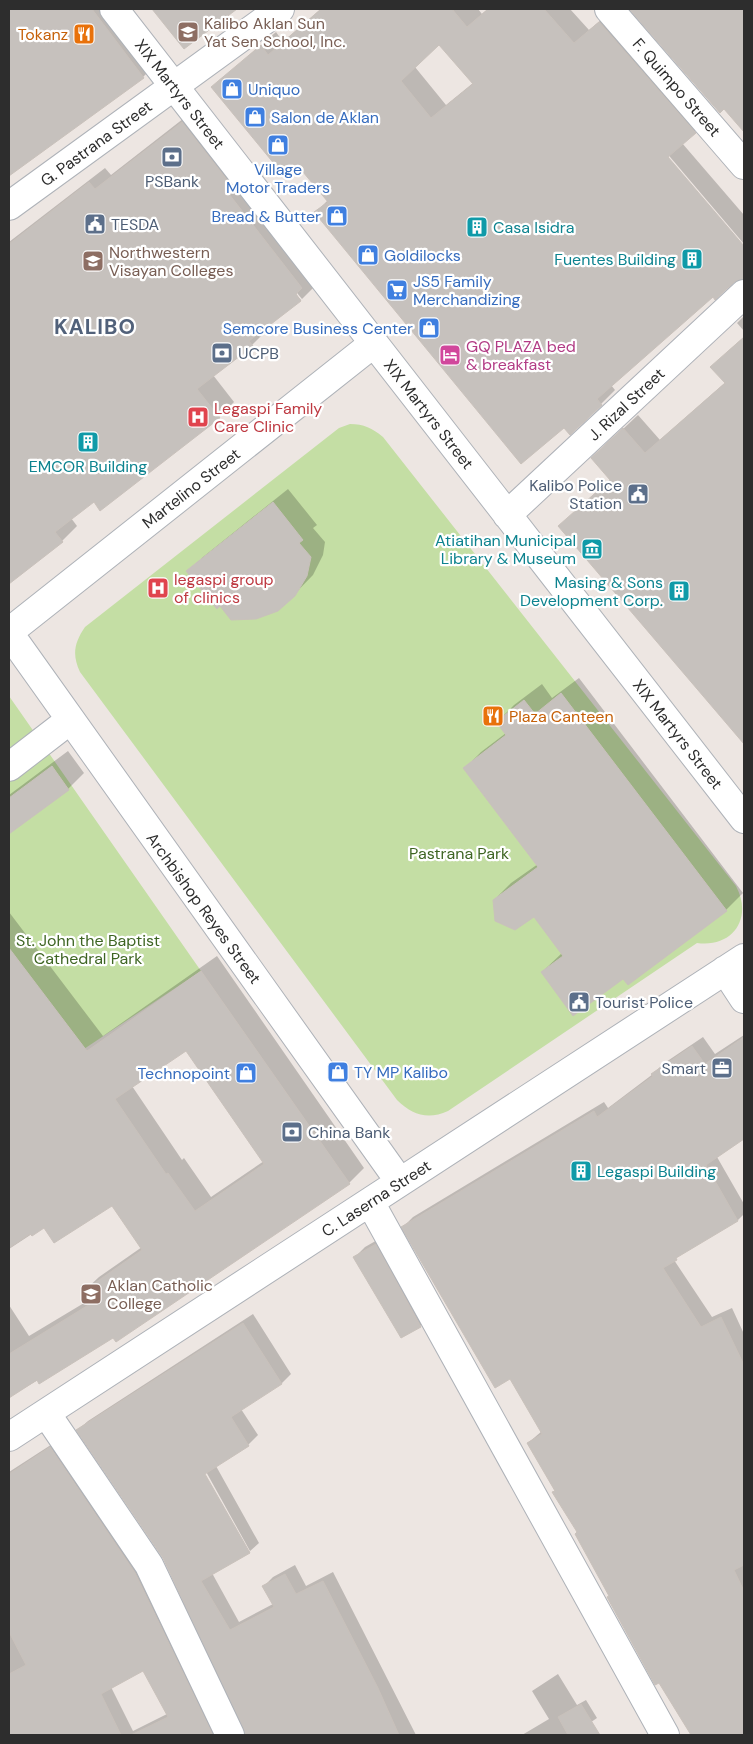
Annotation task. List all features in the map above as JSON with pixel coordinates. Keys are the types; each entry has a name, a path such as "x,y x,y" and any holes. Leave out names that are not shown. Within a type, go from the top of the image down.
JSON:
{"street":[{"name":"XIX Martyrs Street","path":"114,9 744,819"},
{"name":"G. Pastrana Street","path":"9,206 280,9"},
{"name":"F. Quimpo Street","path":"609,9 744,165"},
{"name":"J. Rizal Street","path":"507,515 744,294"},
{"name":"Martelino Street","path":"9,633 374,344"},
{"name":"Archbishop Reyes Street","path":"9,633 400,1182"},
{"path":"9,767 70,720"},
{"path":"735,964 744,999"},
{"name":"C. Laserna Street","path":"9,1437 735,964"},
{"path":"370,1202 665,1735"},
{"path":"46,1413 149,1565 230,1735"}],"green space":[{"name":"Pastrana Park","path":"350,424 368,427 383,437 736,886 741,898 741,919 730,936 721,941 697,943 448,1111 434,1115 414,1112 397,1100 80,672 75,655 78,638 85,627 339,428"},
{"name":"St. John the Baptist Cathedral Park","path":"9,696 201,971 9,1099"}],"building":[{"path":"9,9 92,9 144,78 9,176"},
{"name":"Kalibo Aklan Sun Yat Sen School, Inc.","path":"152,9 237,9 184,49"},
{"path":"321,9 452,9 467,27 488,9 544,9 574,43 599,22 696,133 668,157 744,246 744,279 734,282 715,300 713,297 597,399 602,405 570,435 564,428 521,464 314,212 328,202 298,166 285,177 211,87 261,45 268,55","holes":["439,45 473,84 431,118 401,81"]},
{"path":"629,9 744,9 744,132 724,109 720,113"},
{"path":"182,122 235,190 229,194 302,288 296,294 301,301 249,341 253,346 197,389 220,418 100,511 94,502 55,532 63,542 9,584 9,244 89,182 95,189"},
{"path":"744,337 744,744 558,526 610,480 591,458 623,428 645,453 725,383 710,367"},
{"path":"273,502 303,540 299,543 311,557 307,576 295,596 278,611 256,619 231,620 220,606 217,609 186,571"},
{"path":"561,693 727,911 628,985 623,979 573,1016 541,972 563,956 534,917 515,930 495,921 493,900 538,867 463,768 506,735 496,722 524,700 535,714"},
{"path":"52,766 69,790 9,834 9,798"},
{"name":"Aklan Catholic College","path":"9,948 87,1051 201,971 350,1184 116,1342 113,1338 39,1384 37,1380 9,1398 9,1354 90,1304 82,1292 142,1250 112,1206 54,1243 44,1228 32,1236 30,1234 9,1248","holes":["186,1051 264,1164 195,1211 168,1173 166,1174 115,1099"]},
{"path":"744,1037 744,1139 706,1165 738,1221 676,1258 677,1260 663,1268 701,1327 721,1317 744,1365 744,1565 734,1570 744,1591 744,1735 691,1735 659,1683 655,1685 607,1597 609,1596 575,1534 577,1532 552,1492 555,1491 527,1443 542,1434 510,1379 495,1388 401,1227 594,1111 597,1117 653,1076 651,1074 692,1046 705,1064"},
{"path":"376,1244 421,1327 401,1338 353,1257"},
{"path":"243,1323 282,1384 231,1417 249,1446 205,1474 250,1553 201,1581 230,1630 274,1607 262,1586 285,1574 296,1594 323,1581 378,1688 399,1735 245,1735 163,1558 76,1430"},
{"path":"50,1447 135,1573 213,1735 131,1735 168,1717 143,1671 101,1694 121,1735 9,1735 9,1674 26,1665 9,1632 9,1474"},
{"path":"581,1704 600,1735 568,1735 558,1717"}],"place":[{"name":"Kalibo Aklan Sun Yat Sen School, Inc.","path":"188,32"},
{"name":"Tokanz","path":"84,34"},
{"name":"Uniquo","path":"232,89"},
{"name":"Salon de Aklan","path":"255,117"},
{"name":"Village Motor Traders","path":"278,145"},
{"name":"PSBank","path":"172,157"},
{"name":"Bread & Butter","path":"337,216"},
{"name":"TESDA","path":"95,224"},
{"name":"Casa Isidra","path":"477,227"},
{"name":"Goldilocks","path":"368,255"},
{"name":"Fuentes Building","path":"692,259"},
{"name":"Northwestern Visayan Colleges","path":"93,261"},
{"name":"JS5 Family Merchandizing","path":"397,290"},
{"name":"Semcore Business Center","path":"429,328"},
{"name":"UCPB","path":"222,353"},
{"name":"GQ PLAZA bed & breakfast","path":"450,355"},
{"name":"Legaspi Family Care Clinic","path":"198,417"},
{"name":"EMCOR Building","path":"88,442"},
{"name":"Kalibo Police Station","path":"638,494"},
{"name":"Atiatihan Municipal Library & Museum","path":"592,549"},
{"name":"legaspi group of clinics","path":"158,588"},
{"name":"Masing & Sons Development Corp.","path":"679,591"},
{"name":"Plaza Canteen","path":"493,716"},
{"name":"Tourist Police","path":"579,1002"},
{"name":"Smart","path":"722,1068"},
{"name":"TY MP Kalibo","path":"338,1072"},
{"name":"Technopoint","path":"246,1073"},
{"name":"China Bank","path":"292,1132"},
{"name":"Legaspi Building","path":"581,1171"},
{"name":"Aklan Catholic College","path":"91,1294"}],"district":[{"name":"KALIBO","path":"95,327"}]}
